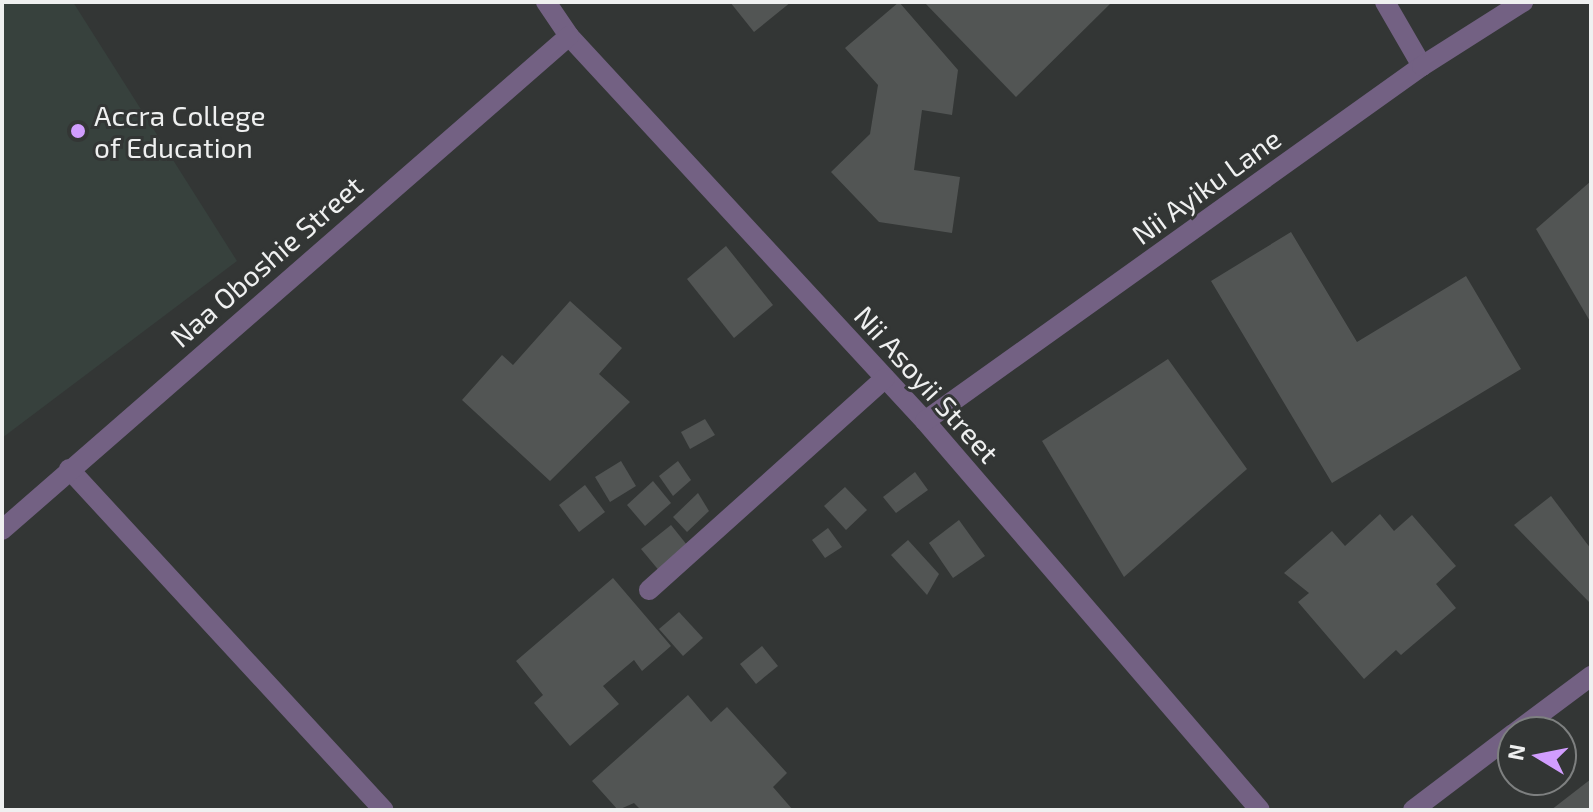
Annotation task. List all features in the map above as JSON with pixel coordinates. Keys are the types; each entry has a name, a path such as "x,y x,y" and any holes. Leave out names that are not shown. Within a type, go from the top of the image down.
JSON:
{"street":[{"name":"Nii Asoyii Street","path":"546,2 569,36 925,421 1260,810"},
{"path":"1385,2 1422,66"},
{"name":"Nii Ayiku Lane","path":"925,421 1422,66 1523,2"},
{"name":"Naa Oboshie Street","path":"2,530 569,36"},
{"path":"649,590 885,378"},
{"path":"69,469 384,810"},
{"path":"1537,716 1591,676"},
{"path":"1413,810 1497,746"}],"shaded area":[{"name":"Accra College of Education","path":"2,2 73,2 237,261 2,438"}],"building":[{"path":"730,2 791,2 754,32"},
{"path":"899,2 958,70 952,115 922,110 914,170 960,177 952,233 879,222 831,172 870,134 878,85 845,48"},
{"path":"924,2 1112,2 1016,97"},
{"path":"1591,181 1591,323 1536,229"},
{"path":"1291,232 1357,342 1466,276 1521,369 1332,483 1211,281"},
{"path":"726,246 773,305 734,338 687,279"},
{"path":"570,301 622,348 599,374 630,402 550,481 462,400 502,355 513,365"},
{"path":"1168,359 1247,469 1124,577 1042,441"},
{"path":"705,419 715,435 690,449 681,432"},
{"path":"621,461 636,486 610,502 595,477"},
{"path":"678,461 691,480 673,496 659,476"},
{"path":"915,472 928,490 896,513 883,497"},
{"path":"653,481 671,503 645,526 627,505"},
{"path":"585,485 605,512 579,532 559,505"},
{"path":"845,487 867,510 846,530 824,506"},
{"path":"698,493 709,511 687,532 673,517"},
{"path":"1551,496 1591,549 1591,604 1514,525"},
{"path":"1380,514 1394,531 1412,515 1456,566 1436,584 1456,608 1401,655 1396,650 1364,679 1298,602 1309,593 1284,573 1332,531 1345,546"},
{"path":"959,520 985,556 953,578 929,543"},
{"path":"671,525 691,550 661,573 641,549"},
{"path":"828,528 842,547 825,558 812,540"},
{"path":"908,540 939,574 927,595 891,555"},
{"path":"613,578 671,646 642,671 634,660 603,686 619,704 570,746 534,703 543,695 516,661"},
{"path":"679,612 703,638 683,656 659,629"},
{"path":"762,646 778,666 756,684 740,664"},
{"path":"688,695 711,722 727,707 787,773 773,787 793,810 641,810 634,803 618,810 592,781"},
{"path":"1591,779 1591,810 1551,810 1569,796 1577,796 1577,790"}],"place":[{"name":"Accra College of Education","path":"78,131"}]}
